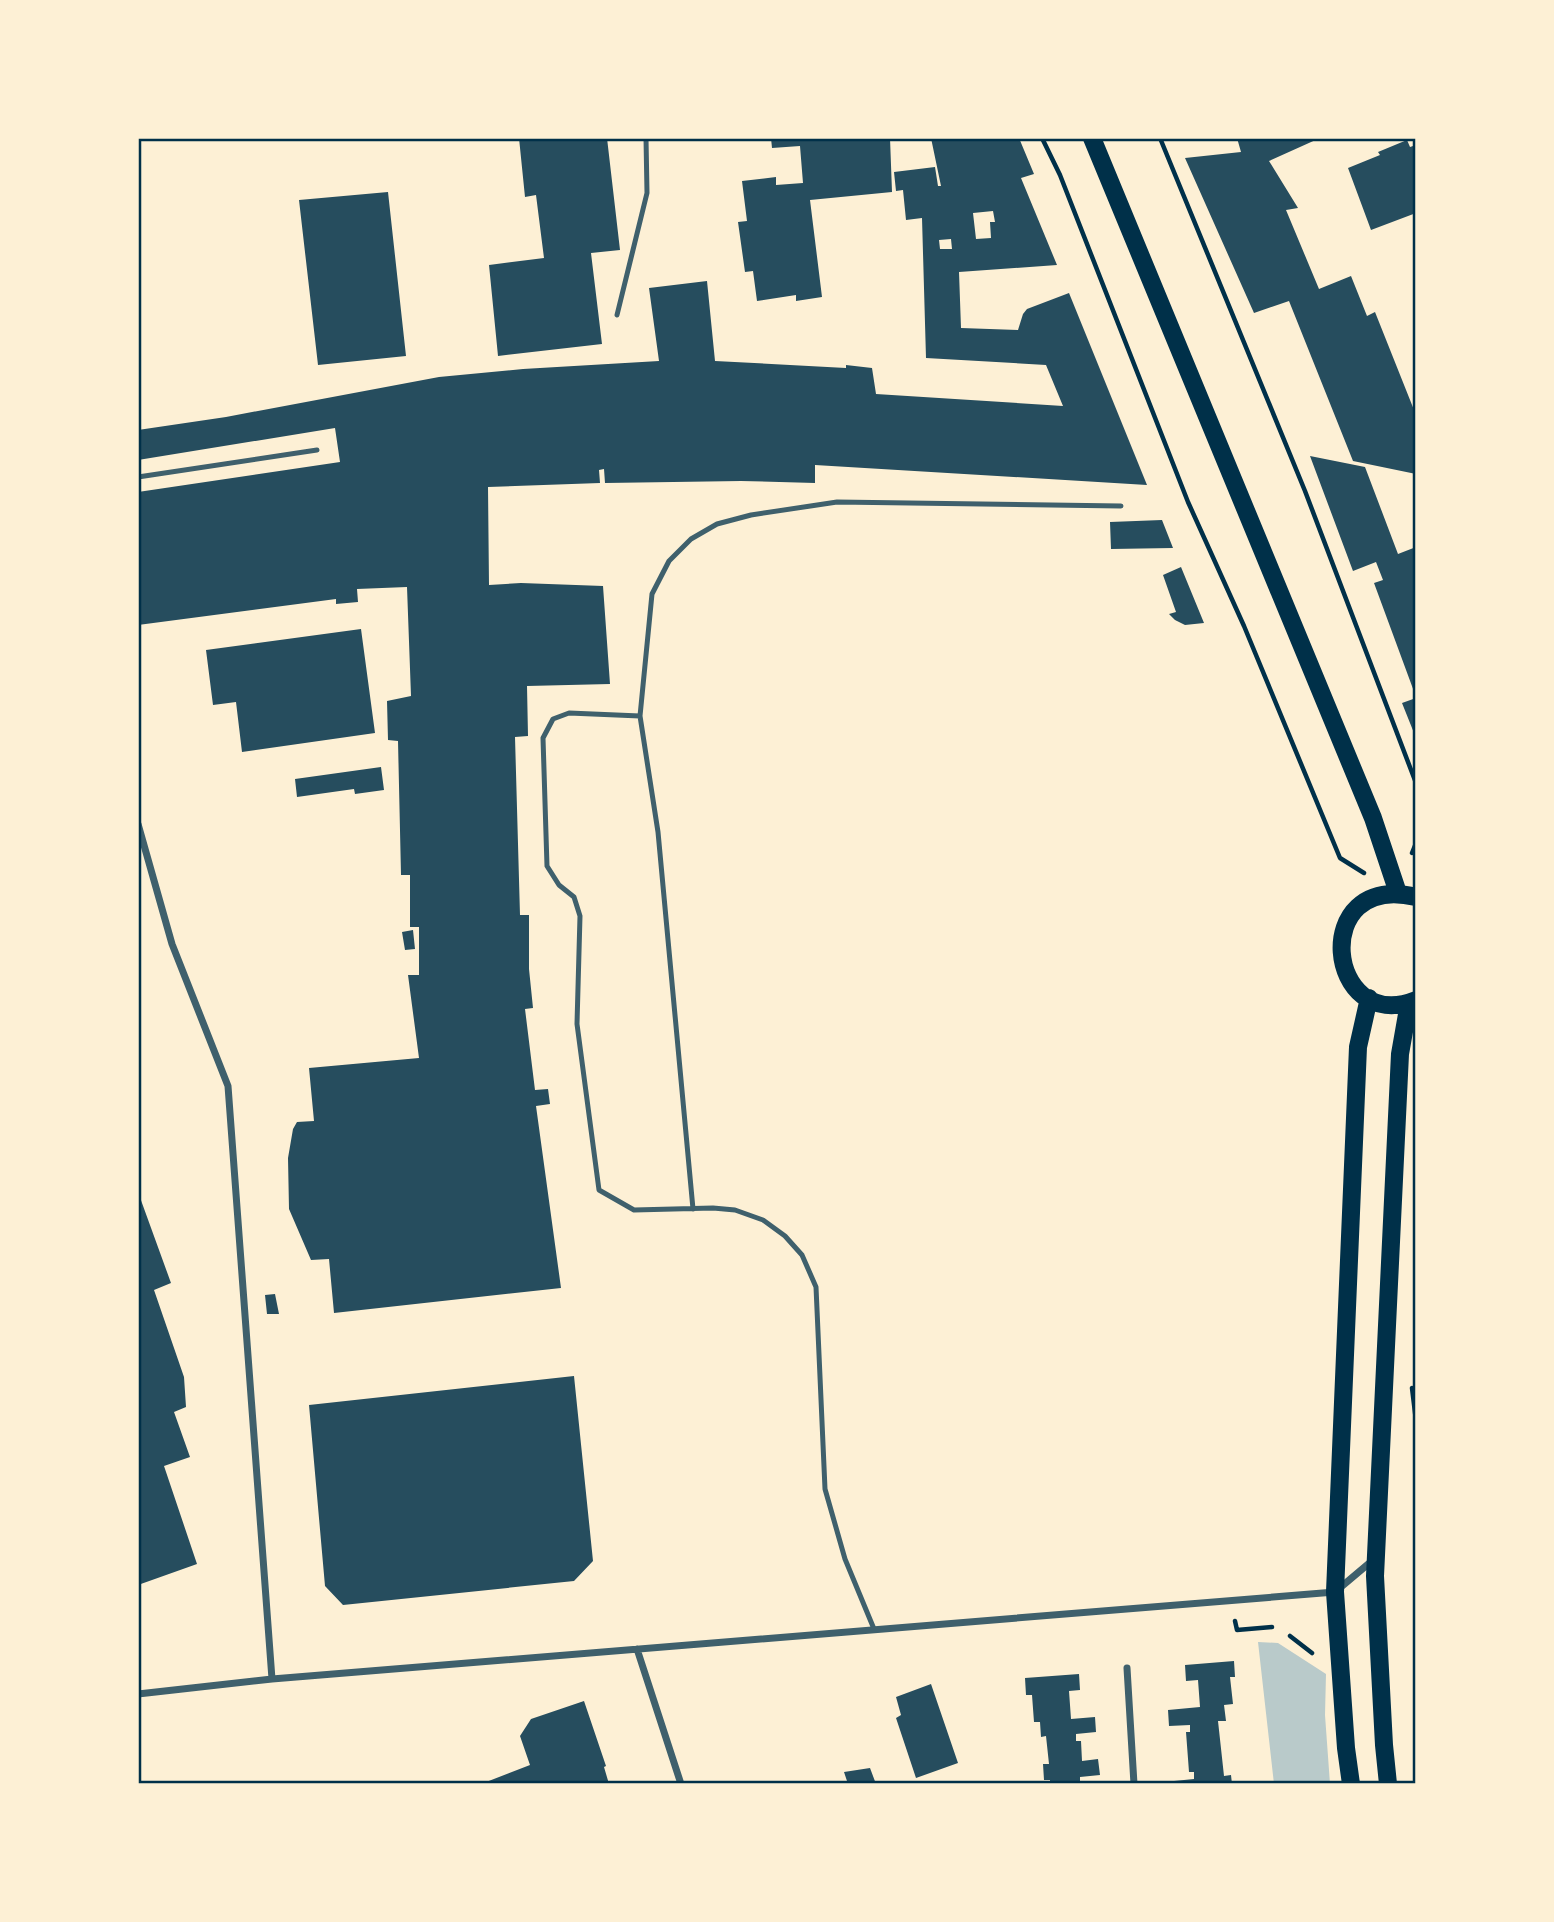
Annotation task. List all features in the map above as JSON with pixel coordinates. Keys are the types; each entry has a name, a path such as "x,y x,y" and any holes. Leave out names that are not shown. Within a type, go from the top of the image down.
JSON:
{"main road":[{"path":"1092,138 1407,895 1380,896 1363,904 1350,917 1342,934 1340,953 1344,971 1354,987 1369,998 1395,1005 1412,1002 1400,1054 1376,1558 1388,1784"},
{"path":"1351,1784 1335,1592 1358,1047 1369,998"}],"street":[{"path":"138,824 172,944 228,1086 272,1679"},
{"path":"138,1694 272,1679 1335,1592 1376,1558"},
{"path":"637,1649 681,1784"},
{"path":"1127,1668 1135,1784"}],"lane":[{"path":"617,315 647,193 646,138"},
{"path":"138,477 317,450"},
{"path":"692,1209 658,832 640,716 652,594 670,561 691,538 717,524 751,515 838,502 1121,506"},
{"path":"640,716 569,713 553,719 543,737 547,866 559,885 574,898 580,916 577,1024 599,1190 634,1210 735,1210 763,1220 785,1236 802,1255 816,1287 825,1489 845,1559 874,1629"}],"path":[{"path":"1042,138 1060,175 1188,502 1244,626 1340,858 1407,895 1416,843"},
{"path":"1160,138 1305,491 1416,783"}],"shaded area":[{"path":"1258,1642 1278,1643 1326,1674 1325,1715 1330,1784 1274,1784"}],"building":[{"path":"519,138 607,138 620,250 591,253 602,344 498,356 489,265 544,258 536,195 525,197"},
{"path":"771,138 890,138 892,192 810,200 822,297 796,301 796,295 757,301 753,271 745,272 738,222 747,221 742,181 776,177 776,185 803,183 800,146 772,148"},
{"path":"931,138 1019,138 1034,174 1021,178 1057,265 959,272 961,328 1018,330 1027,309 1069,293 1147,485 815,465 815,483 605,483 604,469 599,470 600,483 488,487 489,585 521,583 603,586 610,684 527,686 528,736 515,737 520,915 529,915 529,969 533,1008 525,1009 535,1090 548,1089 550,1104 536,1106 561,1288 334,1313 329,1259 311,1260 289,1209 288,1158 293,1129 297,1122 314,1121 309,1068 419,1058 408,975 419,975 419,927 410,927 410,875 401,875 398,741 388,740 387,701 411,696 407,587 357,589 358,602 336,604 336,599 138,625 138,492 340,462 335,428 138,460 138,430 226,417 439,377 659,361 649,288 707,281 715,361 872,368 876,394 1063,406 1046,365 926,358 922,218 906,220 903,190 896,191 894,172 935,167 938,186 941,186","holes":["993,211 995,222 990,222 991,238 976,239 973,213","951,239 952,249 940,249 939,240"]},
{"path":"1237,138 1320,138 1269,161 1298,208 1286,210 1319,289 1351,276 1367,316 1375,312 1416,415 1416,474 1353,461 1289,301 1254,313 1185,158 1241,152"},
{"path":"1407,140 1410,147 1416,145 1416,213 1371,230 1348,168"},
{"path":"388,192 406,356 318,365 299,200"},
{"path":"1310,456 1365,467 1398,554 1416,547 1416,697 1374,583 1383,580 1376,562 1353,571"},
{"path":"1162,520 1173,548 1111,549 1110,522"},
{"path":"1181,567 1204,623 1185,625 1169,614 1176,612 1163,575"},
{"path":"361,629 375,733 242,752 236,702 213,705 206,650"},
{"path":"1416,698 1416,738 1402,703"},
{"path":"381,767 384,790 355,794 354,789 297,797 295,779"},
{"path":"413,930 415,949 405,950 402,932"},
{"path":"138,1192 171,1283 154,1290 184,1377 186,1407 174,1412 190,1457 164,1466 197,1564 138,1585"},
{"path":"275,1294 279,1314 267,1314 265,1295"},
{"path":"574,1376 593,1561 574,1581 343,1605 325,1586 309,1405"},
{"path":"1234,1661 1235,1677 1230,1677 1233,1704 1224,1705 1226,1721 1218,1721 1224,1776 1231,1775 1232,1784 1174,1784 1174,1781 1194,1779 1194,1772 1189,1772 1186,1732 1190,1732 1190,1725 1169,1726 1168,1710 1200,1707 1198,1680 1186,1681 1185,1665"},
{"path":"1079,1674 1080,1690 1069,1691 1071,1719 1095,1717 1096,1732 1076,1734 1076,1741 1081,1741 1082,1761 1098,1759 1100,1775 1080,1777 1080,1784 1050,1784 1050,1780 1044,1780 1043,1764 1049,1764 1046,1736 1041,1737 1040,1722 1034,1722 1032,1695 1026,1695 1025,1678"},
{"path":"931,1684 958,1763 916,1778 896,1718 901,1715 896,1697"},
{"path":"584,1701 606,1766 604,1767 609,1784 481,1784 530,1765 520,1736 531,1719"},
{"path":"870,1768 876,1784 848,1784 844,1772"}]}
